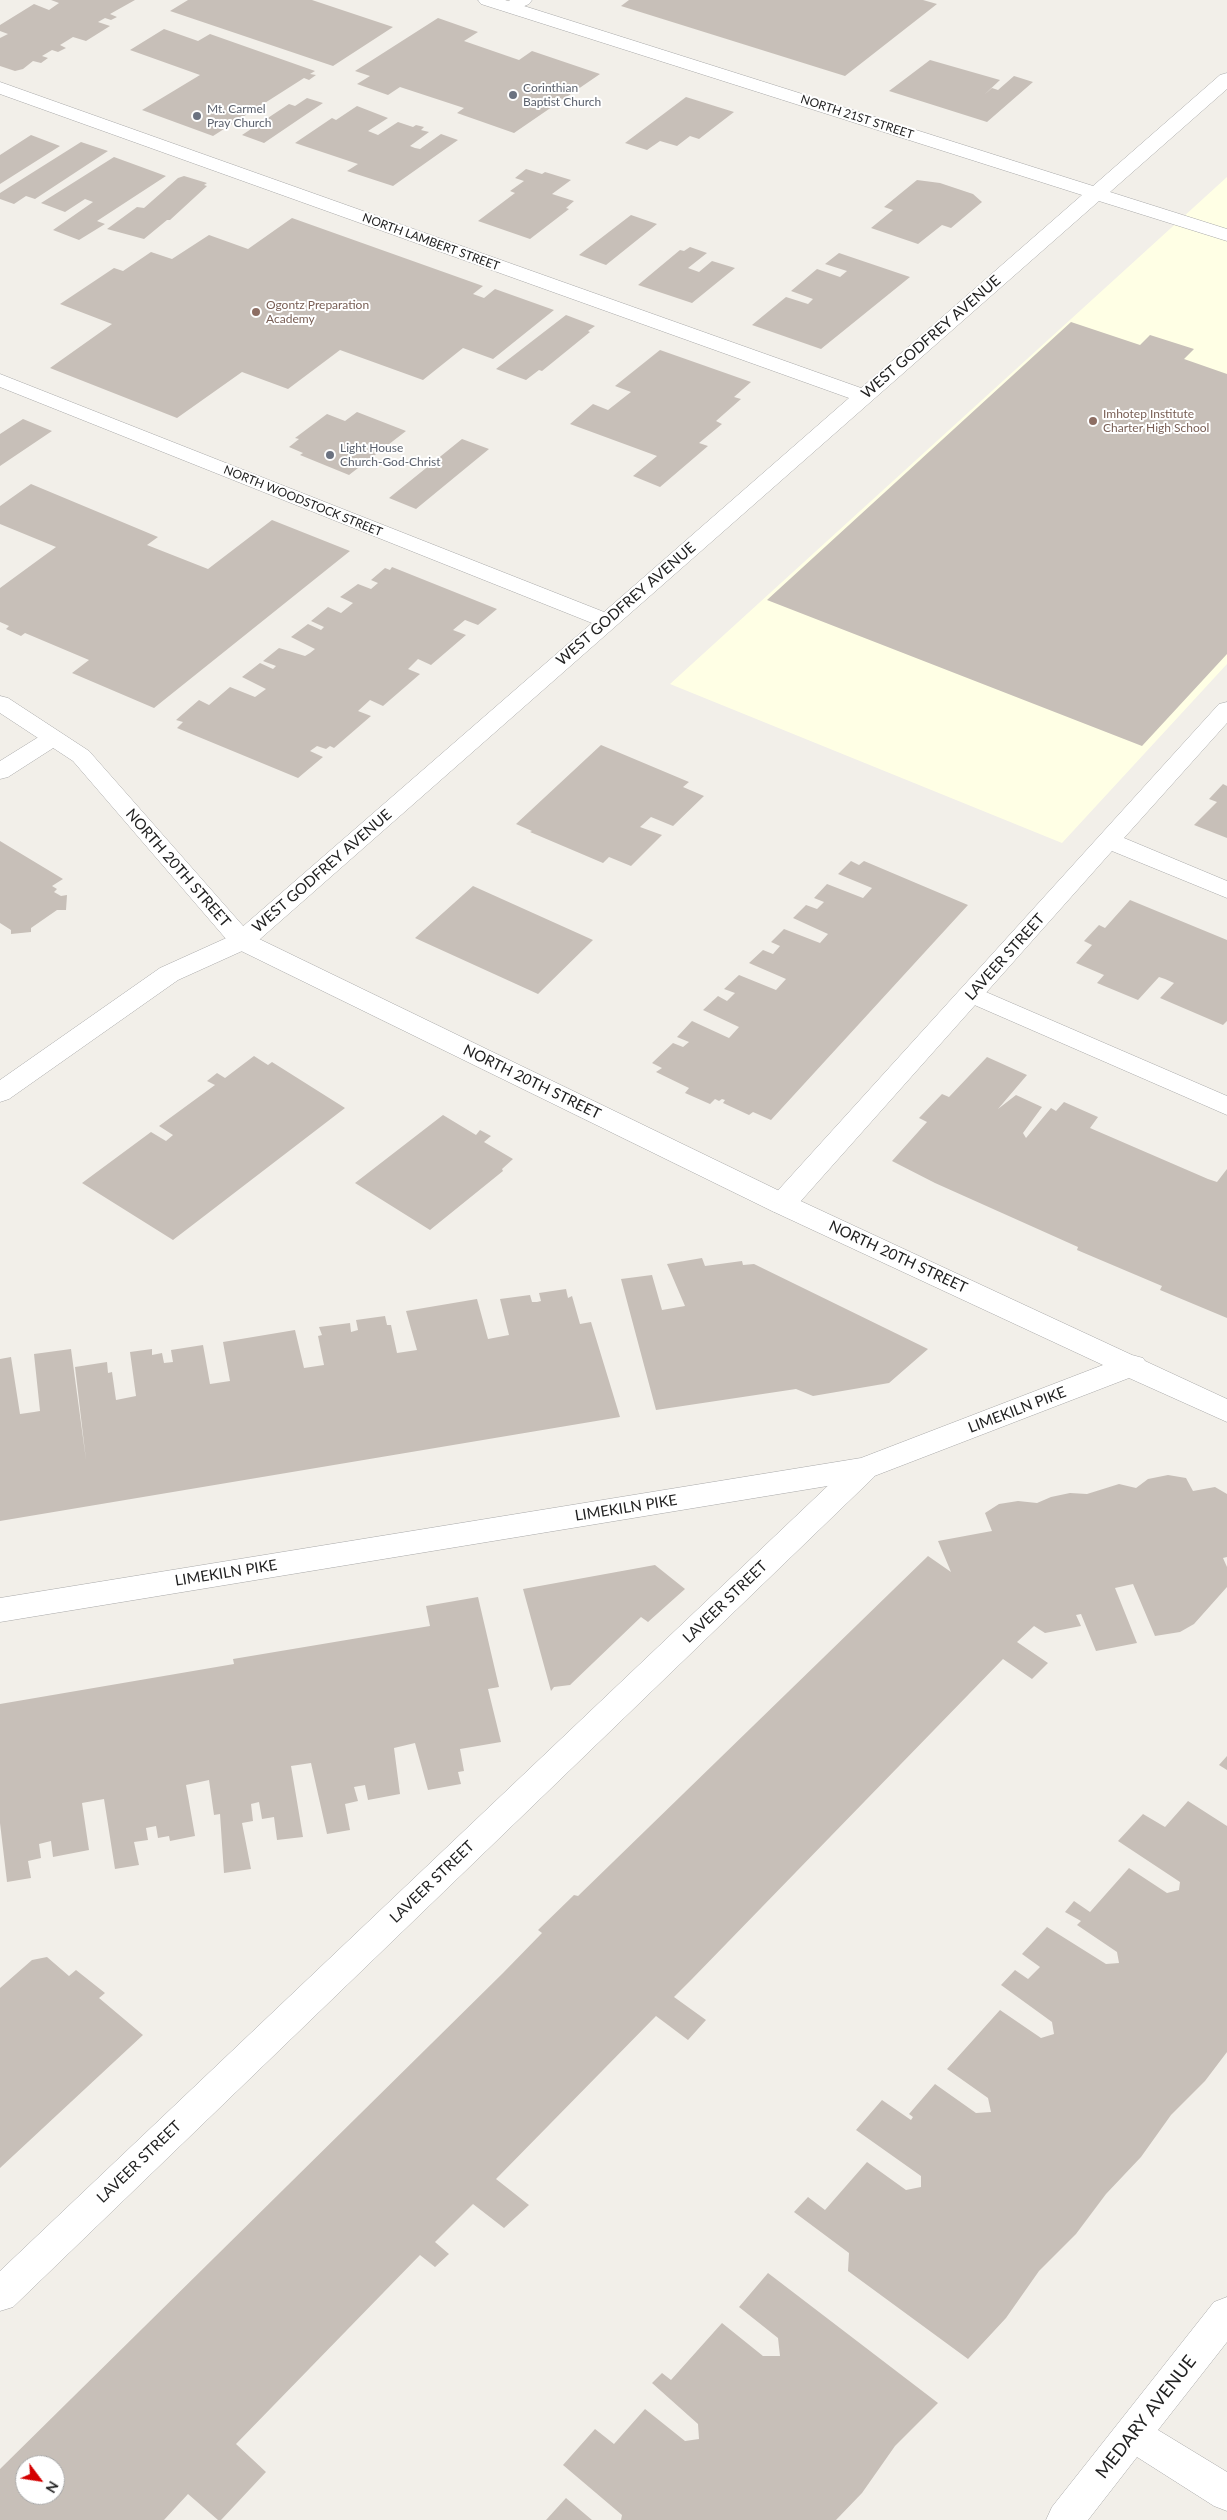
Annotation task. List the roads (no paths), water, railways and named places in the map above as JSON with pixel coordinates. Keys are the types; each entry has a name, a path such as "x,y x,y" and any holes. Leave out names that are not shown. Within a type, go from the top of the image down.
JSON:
{"street":[{"name":"NORTH 21ST STREET","path":"487,0 517,4 1227,235"},
{"name":"WEST GODFREY AVENUE","path":"0,1093 169,974 242,941 1227,78"},
{"name":"NORTH LAMBERT STREET","path":"0,88 862,396"},
{"name":"NORTH WOODSTOCK STREET","path":"0,380 607,621"},
{"name":"NORTH 20TH STREET","path":"0,703 81,756 242,941 782,1204 1134,1365"},
{"name":"LAVEER STREET","path":"782,1204 1227,709"},
{"path":"0,772 53,738"},
{"path":"1109,841 1227,890"},
{"path":"972,994 1227,1106"},
{"path":"1134,1365 1227,1411"},
{"name":"LIMEKILN PIKE","path":"0,1610 864,1469 1134,1365"},
{"name":"LAVEER STREET","path":"0,2295 864,1469"},
{"name":"MEDARY AVENUE","path":"1065,2520 1227,2314"},
{"path":"1132,2434 1227,2493"}],"place":[{"name":"Corinthian Baptist Church","path":"513,95"},
{"name":"Mt. Carmel Pray Church","path":"197,116"},
{"name":"Ogontz Preparation Academy","path":"256,312"},
{"name":"Imhotep Institute Charter High School","path":"1093,421"},
{"name":"Light House Church-God-Christ","path":"330,455"}]}
